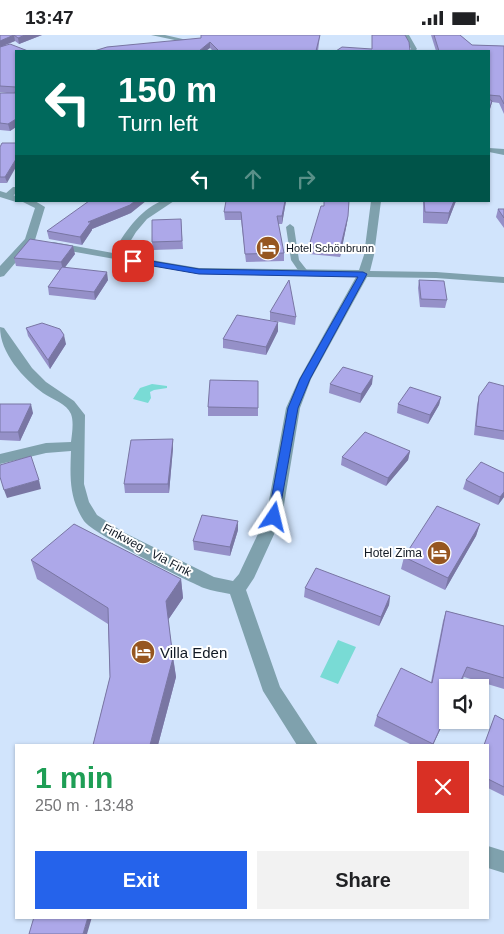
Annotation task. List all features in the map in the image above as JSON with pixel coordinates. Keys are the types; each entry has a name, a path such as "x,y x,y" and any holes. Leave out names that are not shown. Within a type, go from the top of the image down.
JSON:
{"street":[{"path":"154,35 184,40"},
{"path":"406,35 413,50"},
{"path":"415,35 422,50"},
{"path":"490,150 504,152"},
{"path":"0,274 10,260 30,241 40,207 28,202"},
{"path":"116,257 134,224 159,205 166,202"},
{"path":"307,744 272,691 237,589 246,578 274,517 293,408 305,379 363,274 369,255 376,202"},
{"path":"30,241 199,271 436,275 504,281"},
{"name":"Finkweg - Via Fink","path":"0,331 13,353 30,373 46,389 68,403 78,415 77,484 81,502 91,519 117,536 210,583 237,589"},
{"path":"0,459 46,448 78,446"},
{"path":"489,857 504,862"}],"lane":[{"path":"290,227 295,260 305,274"}],"shaded area":[{"path":"152,384 167,386 167,388 150,392 151,398 148,403 133,399 140,388"},
{"path":"338,640 356,647 338,684 320,677"}],"building":[{"path":"0,35 14,35 0,41"},
{"path":"14,35 25,35 18,38"},
{"path":"201,35 320,35 316,50 218,50 210,42 200,50 97,50 107,47 201,38"},
{"path":"372,35 405,35 409,42 410,50 338,50 342,47 372,49"},
{"path":"434,35 460,35 472,45 504,46 504,104 500,96 490,95 490,50 439,50"},
{"path":"10,44 25,50 15,50 15,87 0,86 0,47"},
{"path":"0,93 15,93 15,120 8,124 0,123"},
{"path":"2,143 15,143 15,161 5,177 0,177 0,147"},
{"path":"88,202 134,202 88,222 91,222 80,237 47,231"},
{"path":"226,202 285,202 282,216 277,216 284,253 245,254 241,212 224,212"},
{"path":"324,202 349,202 348,216 340,249 309,246 321,206 324,206"},
{"path":"424,202 454,202 449,213 425,212"},
{"path":"498,209 504,209 504,218"},
{"path":"181,219 182,241 152,242 152,220"},
{"path":"30,239 73,246 61,262 14,258"},
{"path":"62,267 107,272 94,292 48,287"},
{"path":"289,280 296,317 270,312"},
{"path":"419,280 444,281 447,300 421,299"},
{"path":"237,315 278,322 266,347 223,339"},
{"path":"42,323 60,329 64,335 48,360 26,328"},
{"path":"343,367 373,376 361,394 330,384"},
{"path":"210,380 258,381 258,408 208,407"},
{"path":"489,382 504,386 504,431 476,426 479,396"},
{"path":"410,387 441,397 430,415 398,404"},
{"path":"0,404 31,404 18,432 0,432"},
{"path":"365,432 410,451 388,478 342,457"},
{"path":"173,439 168,484 124,484 131,440"},
{"path":"31,456 39,480 4,490 0,477 0,465"},
{"path":"481,462 504,473 504,492 500,497 466,480"},
{"name":"Hotel Zima","path":"437,506 480,524 448,578 404,557"},
{"path":"202,515 238,521 230,547 193,541"},
{"name":"Villa Eden","path":"74,524 181,579 166,601 173,658 150,744 93,744 110,677 108,608 31,560"},
{"path":"316,568 390,596 381,617 305,588"},
{"path":"446,611 504,626 504,678 467,667 462,679 439,679 440,729 433,744 377,716 401,668 432,683"},
{"path":"495,715 504,720 504,787 489,780 489,744 484,744"},
{"path":"33,919 87,919 83,934 29,934"}],"place":[{"name":"Hotel Schönbrunn","path":"268,248"},
{"name":"Hotel Zima","path":"439,553"},
{"name":"Villa Eden","path":"143,652"}],"route":[{"path":"133,261 199,271 363,274 305,379 293,408 274,517"}]}
